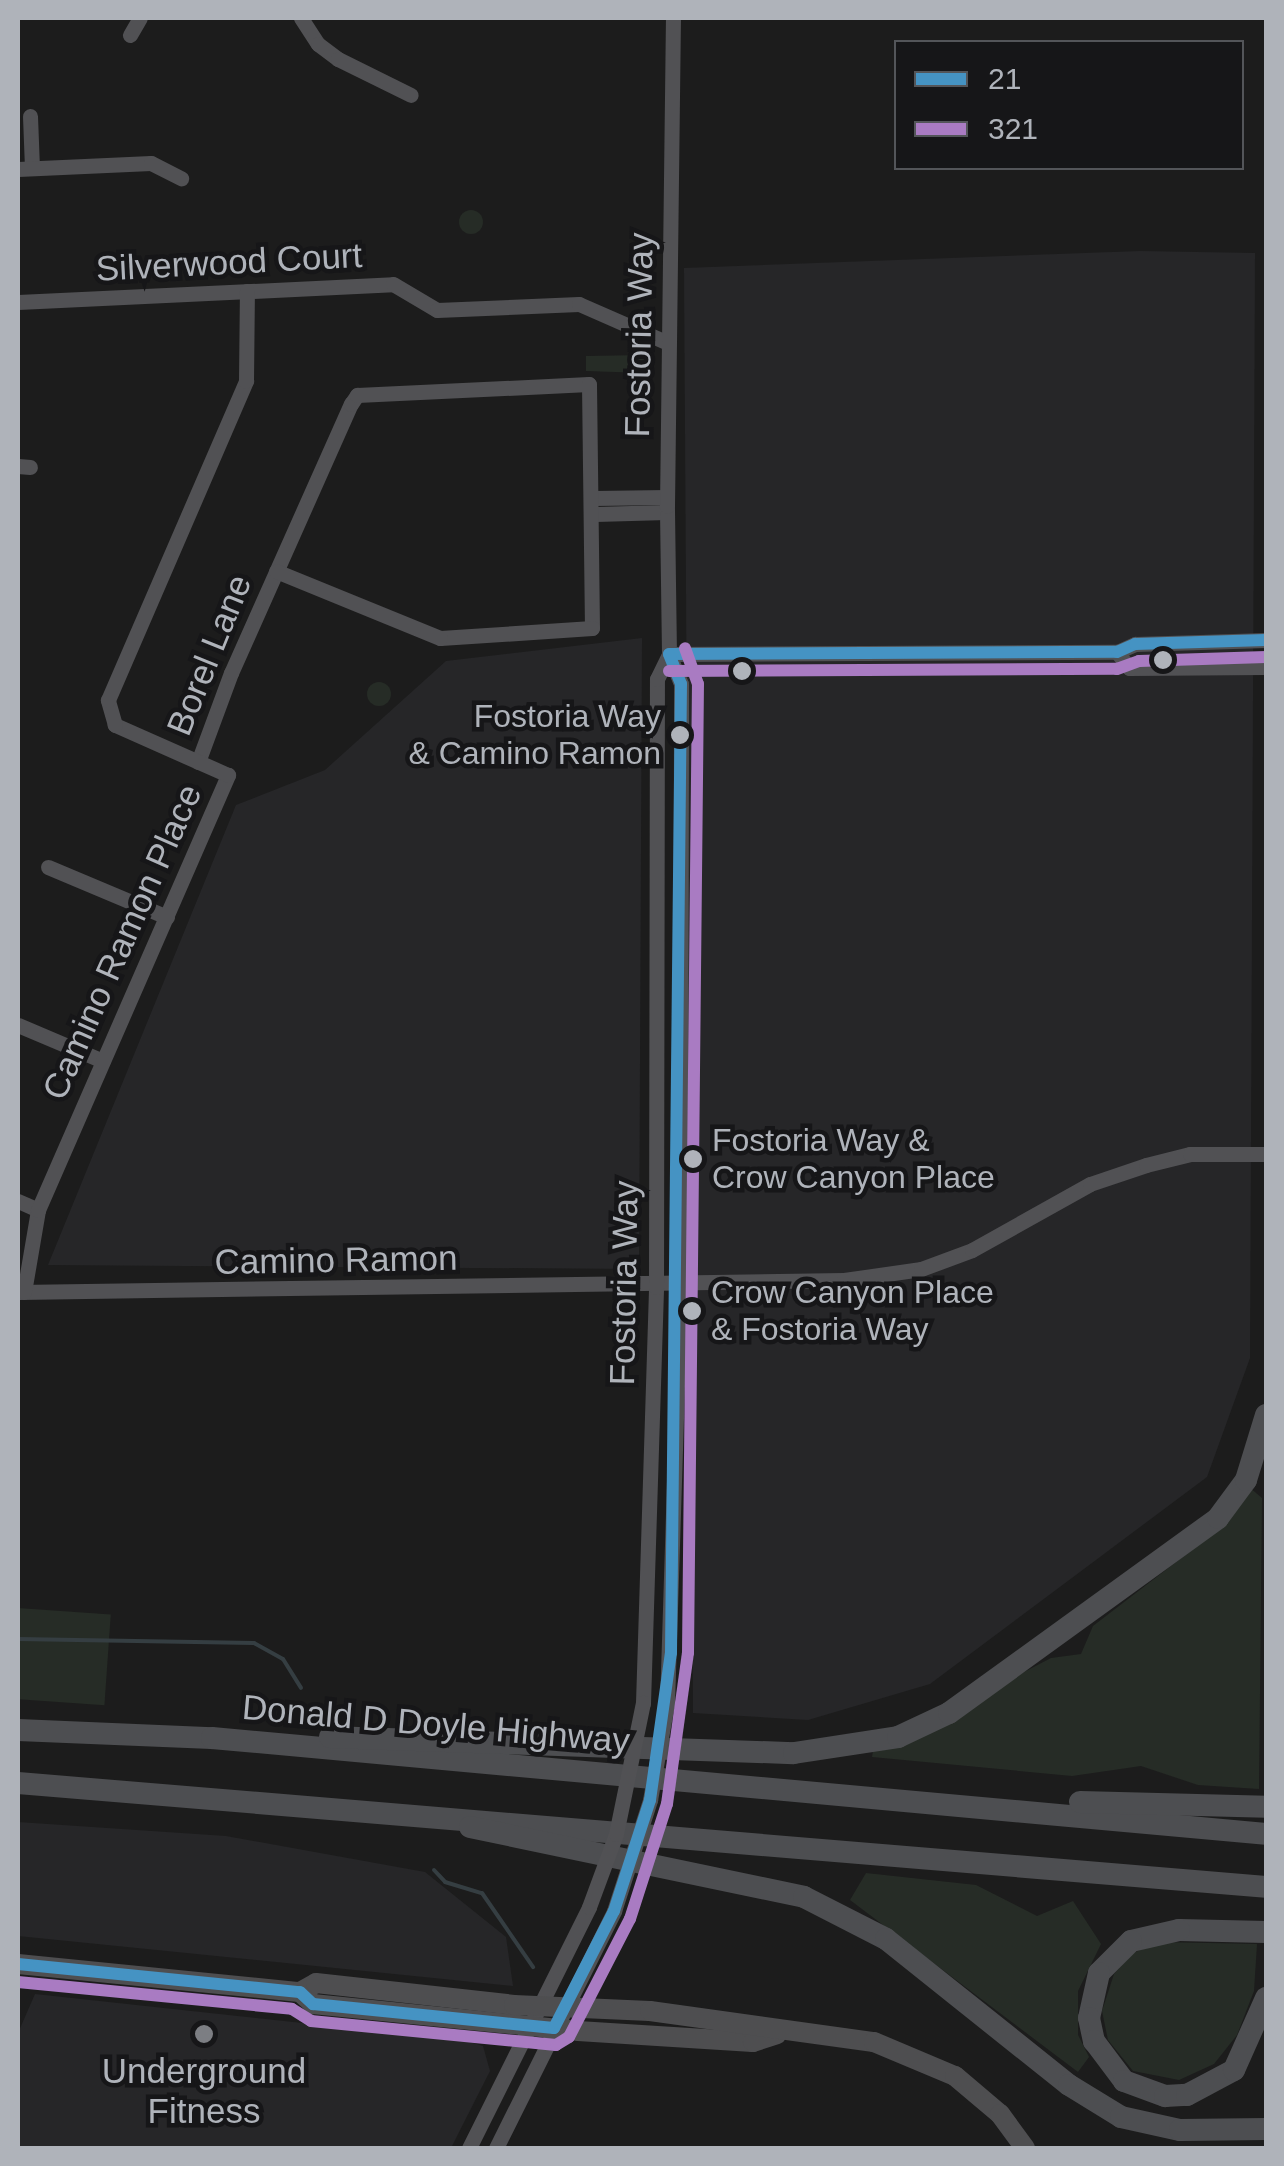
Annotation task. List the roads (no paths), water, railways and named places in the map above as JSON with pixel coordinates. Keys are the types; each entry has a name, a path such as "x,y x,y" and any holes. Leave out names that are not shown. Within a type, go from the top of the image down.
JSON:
{"highway":[{"path":"212,1738 254,1732 752,1753 846,1750 884,1741 949,1714 1208,1527 1246,1480 1266,1415"},
{"name":"Donald D Doyle Highway","path":"18,1730 212,1738 1266,1834"},
{"path":"18,1783 1266,1887"},
{"path":"936,1804 986,1795 1266,1806"},
{"path":"443,1817 498,1837 804,1897 886,1939 1069,2086 1121,2117 1180,2130 1266,2129"},
{"path":"1266,1932 1179,1930 1131,1941 1099,1973 1089,2018 1094,2041 1124,2081 1165,2096 1187,2094 1234,2070 1266,1998"}],"main road":[{"path":"18,1964 300,1992 316,1983 534,2015 565,2007 739,2020 777,2034 874,2042 930,2061 979,2093 1025,2148"},
{"path":"534,2015 554,2028 675,2038 754,2042 777,2034"},
{"path":"675,2038 695,2030 736,2030 739,2020"}],"street":[{"path":"130,35 140,18"},
{"path":"301,18 318,44 338,59 411,95"},
{"name":"Fostoria Way","path":"496,2148 614,1911 650,1800 667,1704 680,1287 681,684 669,654 667,505 673,18"},
{"path":"30,116 24,168 151,163 180,178"},
{"name":"Silverwood Court","path":"18,302 393,284 437,310 579,304 668,343"},
{"name":"Camino Ramon Place","path":"21,1292 38,1210 228,776 115,725 108,700 246,381 247,291"},
{"name":"Borel Lane","path":"198,762 230,673 351,404 368,390 590,384 594,506"},
{"path":"276,572 440,638 592,628 594,506 667,505"},
{"path":"669,654 1117,652 1135,644 1266,640"},
{"path":"1117,652 1128,668 1266,667"},
{"name":"Fostoria Way","path":"469,2148 589,1907 616,1834 643,1703 656,1287 657,679 669,654"},
{"path":"48,867 167,918"},
{"path":"656,929 680,927"},
{"path":"18,1025 102,1061"},
{"name":"Camino Ramon","path":"21,1292 680,1287 844,1280 921,1269 972,1250 1090,1184 1140,1167 1190,1154 1266,1154"},
{"path":"18,1200 38,1210"}],"waterway":[{"path":"18,1639 254,1643 283,1659 301,1688"},
{"path":"434,1870 445,1882 482,1893 533,1967"}],"place":[{"name":"Fostoria Way & Camino Ramon","path":"680,735"},
{"name":"Fostoria Way & Crow Canyon Place","path":"693,1159"},
{"name":"Crow Canyon Place & Fostoria Way","path":"692,1311"},
{"name":"Underground Fitness","path":"204,2034"}]}
